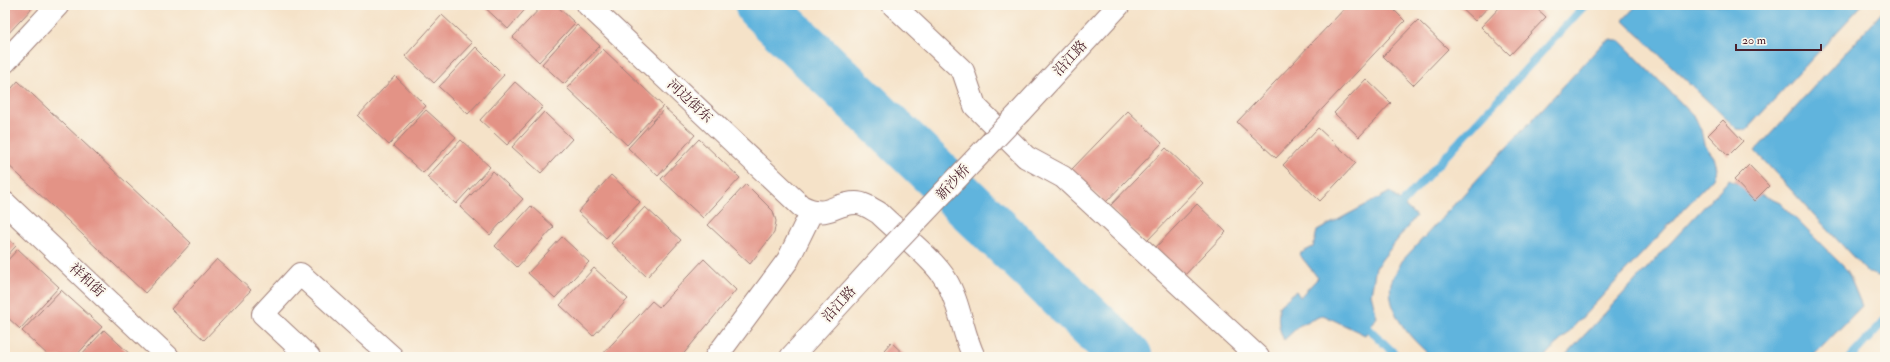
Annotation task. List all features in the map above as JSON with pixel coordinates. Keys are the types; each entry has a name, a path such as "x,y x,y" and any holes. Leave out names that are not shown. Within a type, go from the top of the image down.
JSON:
{"street":[{"path":"5,62 58,5"},
{"name":"河边街东","path":"588,5 792,197 802,206 812,211"},
{"path":"893,5 963,71 975,106 1026,157 1063,177 1258,357"},
{"name":"沿江路","path":"1020,112 1120,5"},
{"name":"新沙桥","path":"887,252 1020,112"},
{"name":"祥和街","path":"5,203 168,357"},
{"path":"716,357 788,260 812,211 824,212 857,203 868,206 878,214 936,266 946,279 974,357"},
{"name":"沿江路","path":"791,357 887,252"},
{"path":"309,357 263,314 300,274 392,357"}],"water":[{"path":"1637,5 1862,5 1746,130 1737,129 1623,20"},
{"path":"1885,9 1885,274 1878,276 1867,272 1755,151"},
{"path":"1612,39 1621,42 1695,117 1701,130 1704,144 1714,157 1717,168 1713,178 1545,357 1432,357 1408,334 1396,315 1392,305 1390,294 1391,283 1402,261 1604,42"},
{"path":"1729,180 1780,203 1847,270 1862,306 1812,357 1564,357"},
{"path":"1390,192 1416,216 1376,267 1371,294 1377,317 1365,335 1323,315 1300,325 1284,340 1279,324 1279,306 1296,291 1300,297 1318,278 1299,254 1313,247 1317,231"}],"building":[{"path":"5,5 35,5 5,37"},
{"path":"482,5 529,5 508,29"},
{"path":"543,5 556,5 575,23 539,62 513,37"},
{"path":"1348,5 1389,5 1405,21 1276,158 1237,122"},
{"path":"1458,5 1490,5 1475,21"},
{"path":"1502,5 1533,5 1546,17 1510,55 1481,27"},
{"path":"442,15 472,43 434,83 405,56"},
{"path":"1418,20 1448,49 1413,85 1383,56"},
{"path":"577,25 600,46 564,84 542,64"},
{"path":"476,47 504,75 468,114 439,87"},
{"path":"603,49 663,106 627,145 567,88"},
{"path":"395,76 426,106 389,145 358,116"},
{"path":"1366,79 1391,103 1359,137 1334,113"},
{"path":"18,81 191,243 145,293 5,162 5,96"},
{"path":"515,82 543,107 507,145 480,120"},
{"path":"665,108 695,135 658,176 628,148"},
{"path":"426,110 456,137 423,173 393,146"},
{"path":"1128,111 1162,143 1105,203 1071,170"},
{"path":"544,112 572,139 541,173 512,147"},
{"path":"1723,120 1743,141 1728,156 1708,135"},
{"path":"1318,128 1356,163 1320,201 1283,165"},
{"path":"699,139 740,178 703,218 661,179"},
{"path":"461,140 490,167 456,204 427,177"},
{"path":"1166,148 1203,183 1146,242 1109,207"},
{"path":"1749,165 1769,186 1754,201 1734,180"},
{"path":"493,171 523,199 490,235 460,207"},
{"path":"611,175 640,202 606,238 578,212"},
{"path":"746,184 773,211 776,221 774,233 750,264 708,225"},
{"path":"1197,204 1226,232 1183,277 1154,249"},
{"path":"531,206 554,227 517,267 495,246"},
{"path":"645,207 681,240 647,277 611,243"},
{"path":"5,236 16,246 5,258"},
{"path":"562,237 589,262 555,298 528,273"},
{"path":"18,249 59,287 20,329 5,315 5,263"},
{"path":"217,259 251,290 204,340 171,309"},
{"path":"704,259 736,290 681,357 600,357 652,301 659,307"},
{"path":"594,268 628,299 593,336 560,305"},
{"path":"61,290 102,327 75,357 50,357 22,331"},
{"path":"104,330 133,357 79,357"},
{"path":"891,342 907,357 878,357"}],"waterway":[{"path":"760,5 1127,357"},
{"path":"1397,209 1585,5"},
{"path":"1851,357 1885,320"},
{"path":"1368,328 1398,357"}]}
